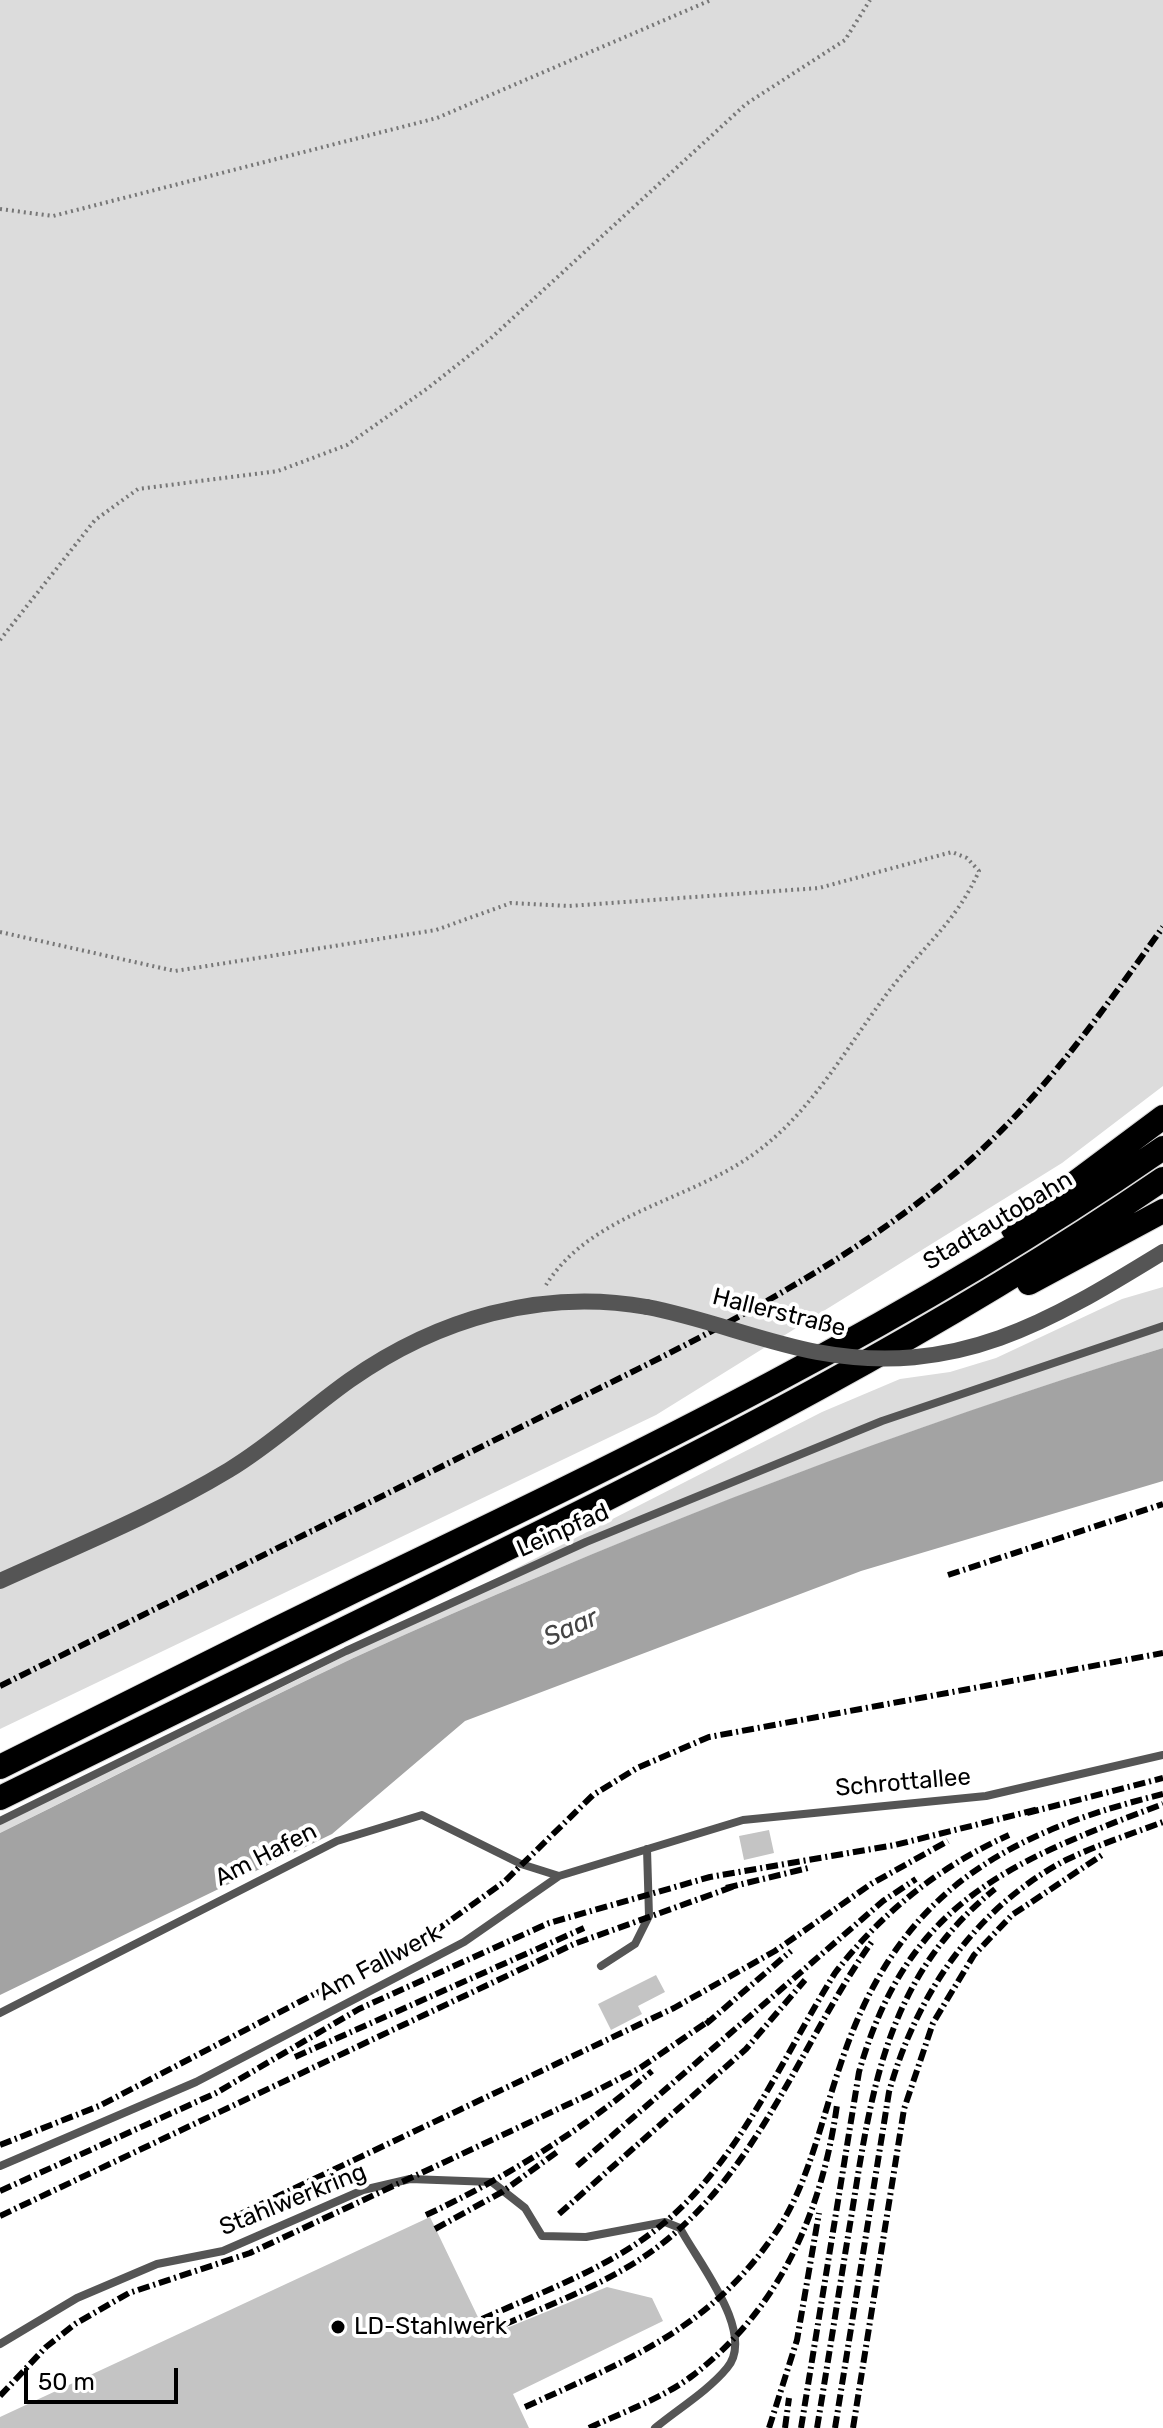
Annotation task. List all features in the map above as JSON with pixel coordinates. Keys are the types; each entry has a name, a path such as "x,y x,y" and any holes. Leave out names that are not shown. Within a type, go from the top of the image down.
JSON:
{"highway":[{"path":"919,1302 1163,1117"},
{"name":"Stadtautobahn","path":"0,1767 621,1462 860,1337 1023,1240 1163,1148"},
{"path":"918,1335 1163,1179"},
{"path":"0,1798 633,1487 918,1335 1042,1276 1163,1211"}],"street":[{"name":"Hallerstraße","path":"0,1581 183,1496 232,1468 396,1350 465,1321 534,1304 602,1301 647,1307 816,1352 916,1358 961,1352 1017,1334 1091,1296 1163,1252"}],"lane":[{"name":"Leinpfad","path":"0,1821 346,1651 586,1542 882,1421 1163,1326"},
{"name":"Schrottallee","path":"647,1849 743,1820 986,1796 1163,1755"},
{"name":"Am Hafen","path":"0,2013 337,1841 422,1815 521,1864 559,1876"},
{"name":"Am Fallwerk","path":"0,2166 196,2082 464,1942 559,1876 647,1849"},
{"path":"601,1966 635,1944 649,1916 647,1849"},
{"name":"Stahlwerkring","path":"0,2344 77,2298 157,2264 223,2251 363,2190 410,2179 492,2182 525,2208 542,2236 586,2237 665,2222 680,2228 696,2259 722,2295 735,2338 730,2367 655,2428"}],"path":[{"path":"0,209 53,216 437,118 711,0"},
{"path":"0,640 95,520 138,489 278,471 347,445 428,388 490,339 746,104 845,40 870,0"},
{"path":"0,932 175,971 281,957 436,930 511,903 569,906 819,888 952,852 967,858 979,871 947,927 897,981 801,1109 762,1148 656,1207 594,1233 558,1266 534,1304"}],"shaded area":[{"path":"0,0 1163,0 1163,1086 1062,1163 656,1415 0,1729"},
{"path":"1163,1287 1163,1348 970,1411 779,1480 497,1594 251,1707 0,1833 0,1824 313,1672 822,1412 900,1379 950,1372 996,1358 1122,1299"}],"water":[{"name":"Saar","path":"1163,1348 1163,1481 861,1571 465,1721 332,1834 0,1995 0,1833 353,1658 497,1594 779,1480 970,1411"}],"building":[{"path":"769,1830 774,1853 744,1860 739,1836"},
{"path":"656,1975 665,1992 638,2006 642,2014 611,2030 598,2004"},
{"name":"LD-Stahlwerk","path":"430,2217 487,2336 607,2287 652,2298 663,2321 513,2394 529,2428 0,2428 0,2417"}],"railway":[{"path":"0,1686 684,1345 796,1284 850,1250 903,1214 984,1148 1066,1058 1163,927"},
{"path":"948,1575 1163,1504"},
{"path":"0,2145 99,2106 434,1932 504,1882 593,1795 637,1768 709,1737 1163,1653"},
{"path":"1027,1813 1163,1778"},
{"path":"525,2407 663,2339 693,2319 748,2268 774,2235 796,2196 863,2007 890,1958 923,1916 960,1882 1002,1854 1050,1830 1163,1794"},
{"path":"801,2428 859,2072 880,2014 906,1966 936,1927 972,1896 1012,1869 1057,1846 1163,1804"},
{"path":"0,2191 216,2093 359,2009 549,1923 710,1877 895,1845 1039,1809"},
{"path":"835,2428 889,2092 915,2022 954,1958 977,1929 1004,1903 1066,1860 1163,1822"},
{"path":"482,2319 600,2265 644,2239 664,2223 691,2198 738,2138 835,1973 853,1951 913,1893 959,1861 1009,1835"},
{"path":"234,2217 674,2008 775,1951 871,1884 948,1841"},
{"path":"853,2428 904,2109 933,2023 974,1955 1012,1915 1102,1855"},
{"path":"726,1888 808,1868"},
{"path":"577,2166 883,1901 916,1879"},
{"path":"0,2216 574,1944 735,1886"},
{"path":"817,2428 859,2165 878,2077 891,2036 908,1996 930,1958 959,1922 995,1889"},
{"path":"295,2057 584,1928"},
{"path":"485,2333 618,2272 659,2246 694,2215 725,2180 752,2142 873,1940"},
{"path":"706,2024 791,1951"},
{"path":"559,2214 746,2049 805,1980"},
{"path":"0,2396 46,2347 75,2324 129,2293 250,2253 588,2095 640,2068 713,2018"},
{"path":"426,2215 486,2185 544,2150 652,2071"},
{"path":"589,2428 681,2384 723,2350 750,2320 773,2289 808,2220 830,2145 837,2105"},
{"path":"435,2229 502,2192 557,2152"},
{"path":"769,2428 797,2340 819,2213"},
{"path":"785,2428 789,2398"}],"place":[{"name":"LD-Stahlwerk","path":"338,2327"}]}
